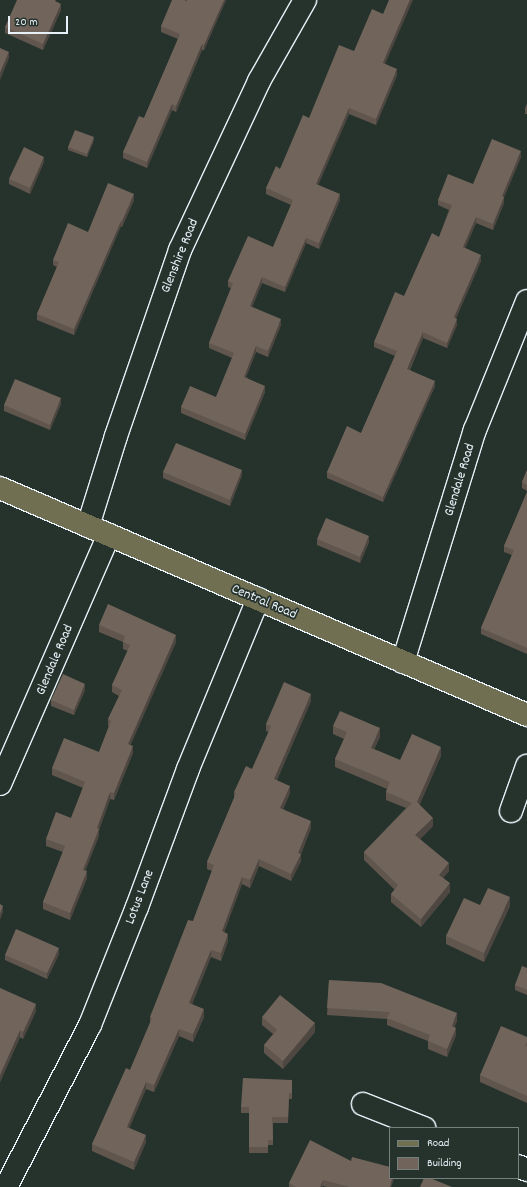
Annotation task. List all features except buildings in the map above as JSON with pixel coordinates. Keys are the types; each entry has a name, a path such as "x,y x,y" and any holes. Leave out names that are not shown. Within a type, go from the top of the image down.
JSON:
{"main road":[{"name":"Central Road","path":"0,488 527,715"}],"street":[{"name":"Glenshire Road","path":"88,526 116,436 180,250 259,81 305,0"},
{"name":"Glendale Road","path":"403,662 475,430 527,301"},
{"name":"Glendale Road","path":"0,784 109,535"},
{"name":"Lotus Lane","path":"6,1187 90,1025 137,907 188,768 258,599"},
{"path":"511,811 527,766"},
{"path":"363,1104 421,1127"}]}
